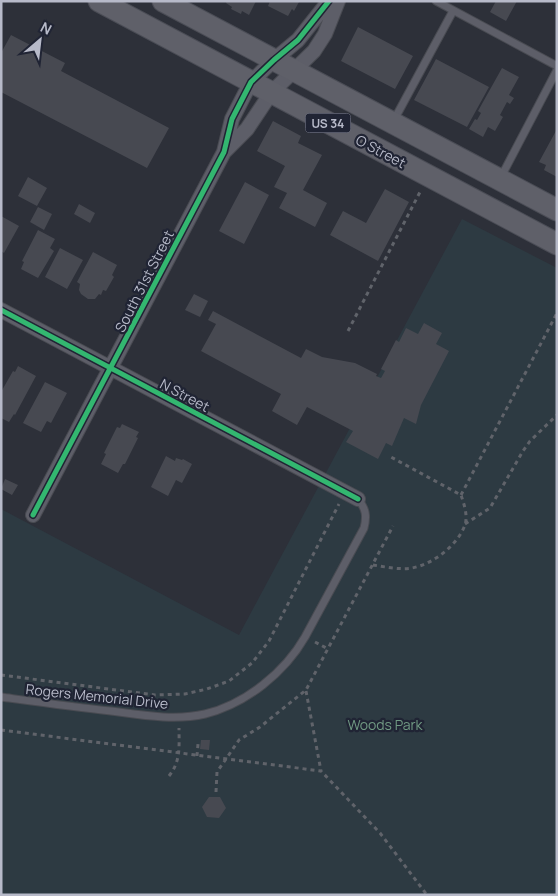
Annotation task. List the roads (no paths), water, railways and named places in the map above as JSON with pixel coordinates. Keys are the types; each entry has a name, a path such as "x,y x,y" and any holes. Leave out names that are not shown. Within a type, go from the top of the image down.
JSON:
{"main road":[{"name":"O Street","path":"99,1 557,244"},
{"name":"US 34","path":"171,3 274,60 557,210"}],"street":[{"name":"South 31st Street","path":"33,515 224,152 232,119 251,82 298,40 330,1"},
{"name":"South 31st Street","path":"224,152 247,129 271,92 314,51 325,34 338,1"},
{"name":"N Street","path":"1,310 358,499"}],"lane":[{"path":"436,1 557,66"},
{"path":"392,123 454,11"},
{"path":"500,180 557,70"},
{"name":"Rogers Memorial Drive","path":"1,697 128,713 178,717 206,714 251,694 282,668 300,647 364,528 367,518 364,507 358,499"}],"park label":[{"name":"Woods Park","path":"385,724"}]}
